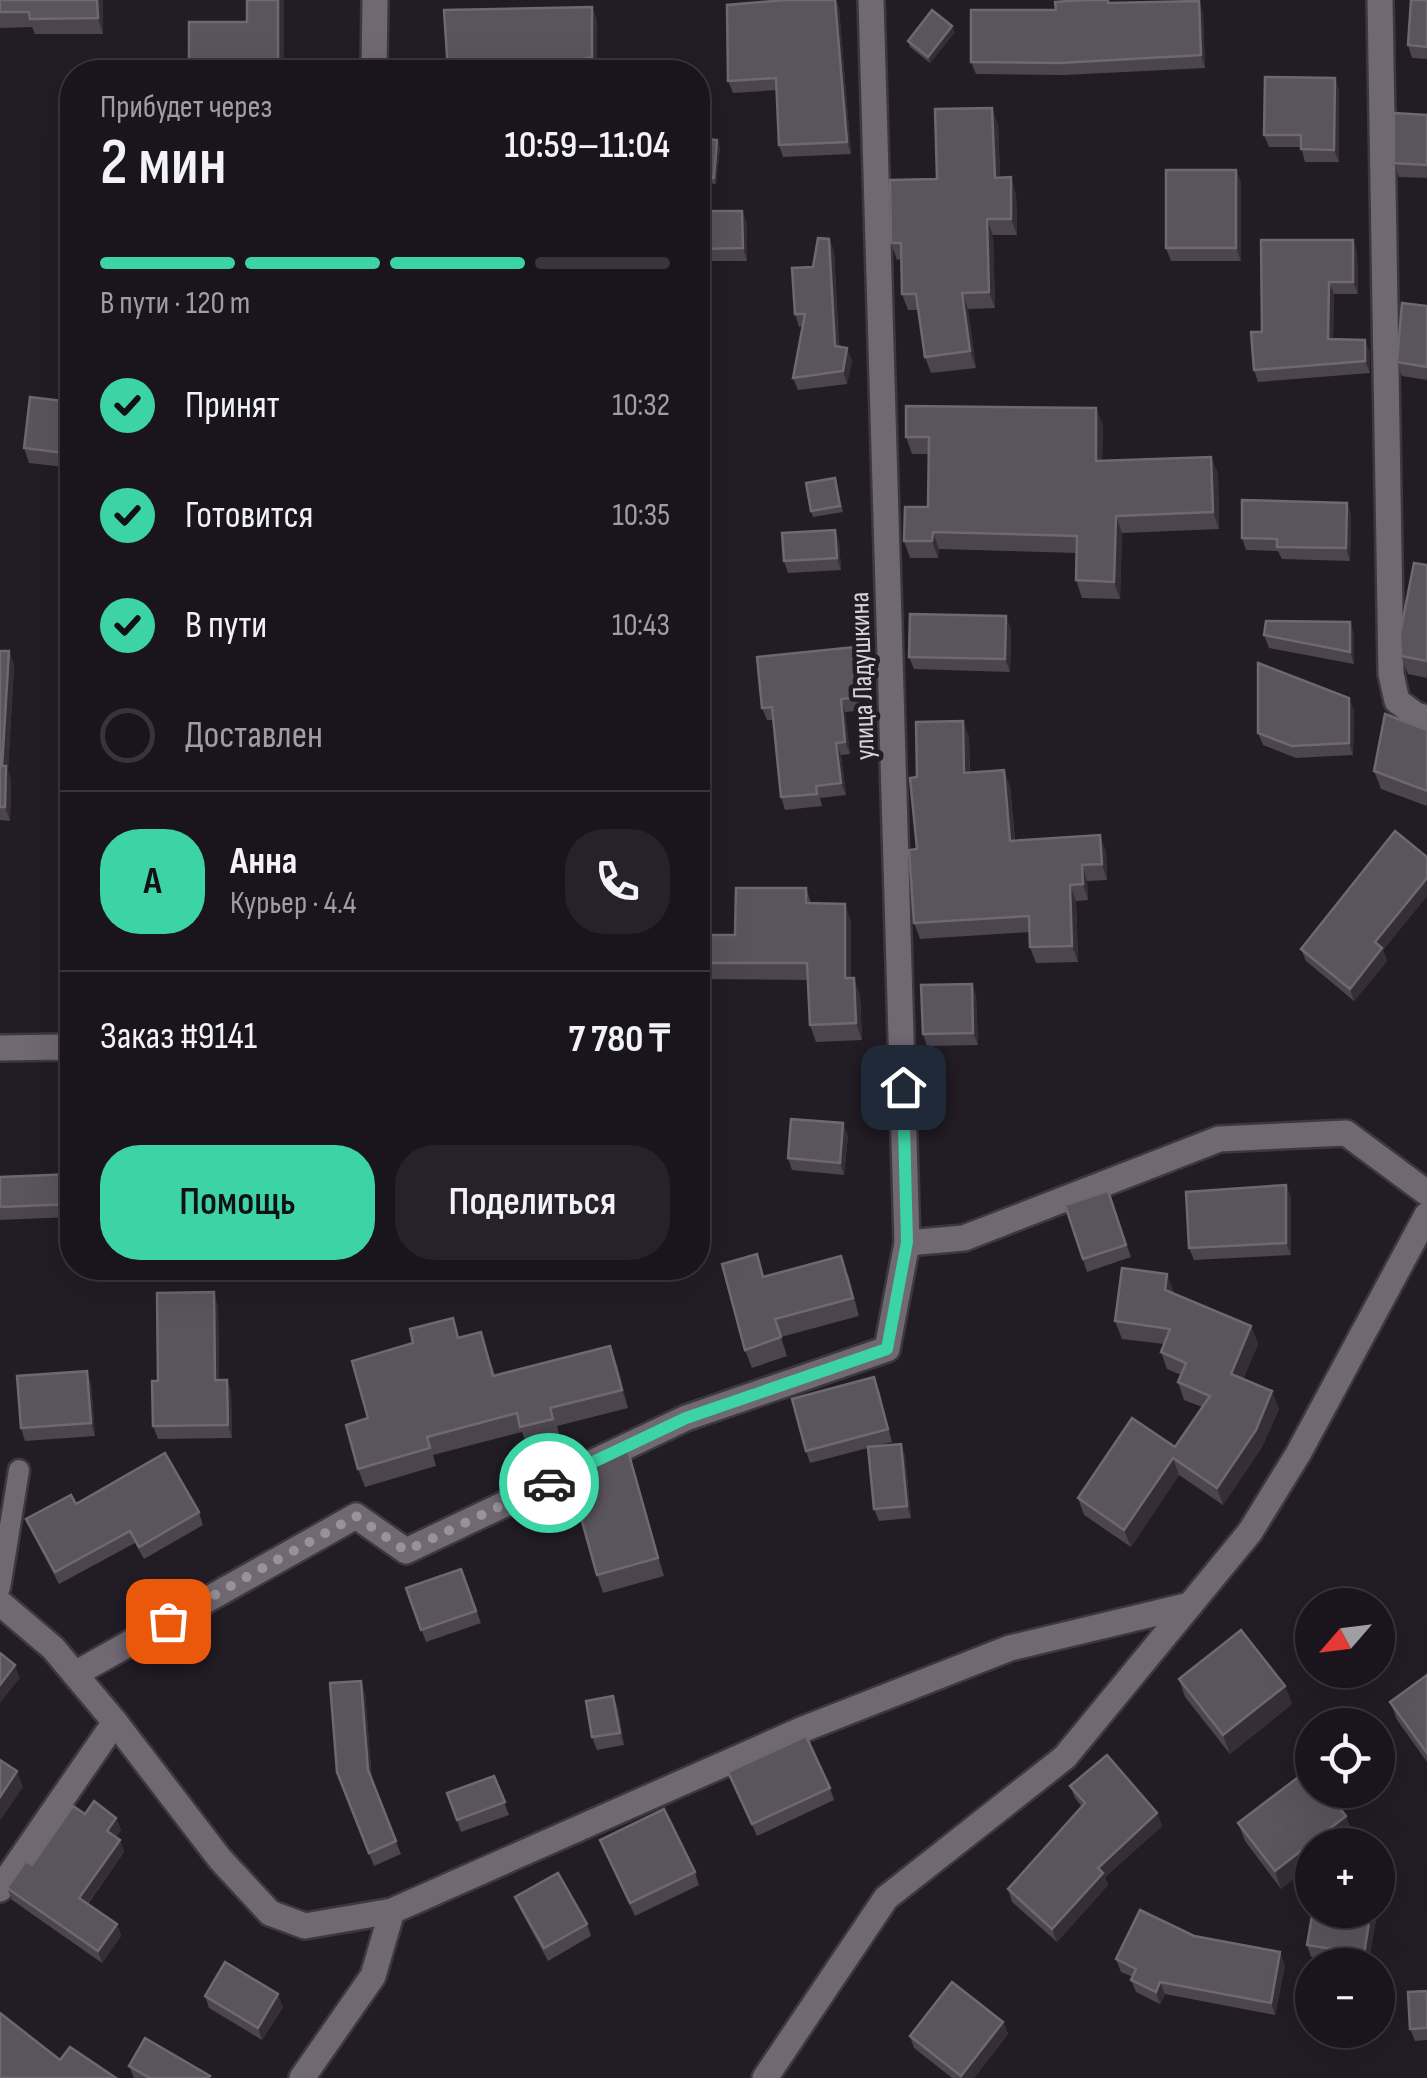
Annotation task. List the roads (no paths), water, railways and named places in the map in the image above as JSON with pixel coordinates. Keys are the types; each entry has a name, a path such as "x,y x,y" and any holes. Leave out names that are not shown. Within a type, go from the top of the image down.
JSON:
{"street":[{"path":"374,60 375,0"},
{"name":"улица Ладушкина","path":"75,1674 356,1516 406,1551 686,1418 887,1349 907,1242 871,0"},
{"path":"1380,0 1391,674 1397,700 1427,718"},
{"path":"0,1048 60,1047"},
{"path":"907,1242 964,1238 1220,1139 1346,1133 1427,1192"},
{"path":"765,2078 886,1898 1064,1758 1250,1532 1298,1454 1427,1215"},
{"path":"0,1602 54,1648 220,1859 270,1913 304,1926 392,1911 801,1730 1010,1648 1190,1604"},
{"path":"0,1889 115,1722"},
{"path":"302,2078 373,1976 392,1911"}],"lane":[{"path":"0,1588 20,1470"}]}
